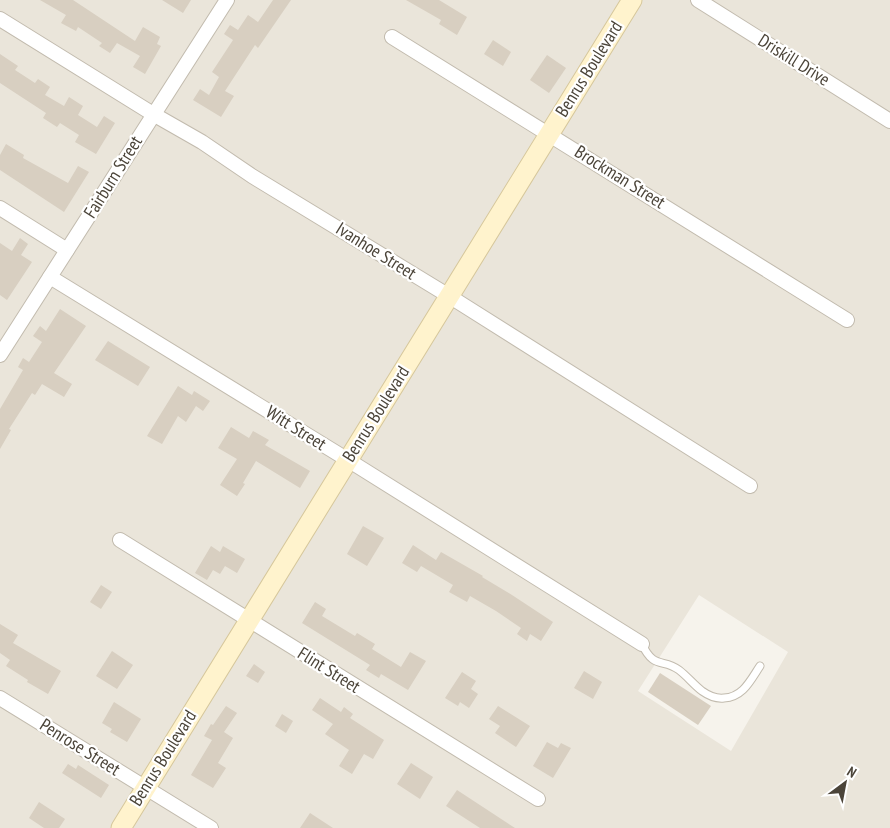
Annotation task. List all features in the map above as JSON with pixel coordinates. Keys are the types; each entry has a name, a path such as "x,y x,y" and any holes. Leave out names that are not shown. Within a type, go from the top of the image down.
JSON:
{"street":[{"name":"Fairburn Street","path":"0,356 227,0"},
{"name":"Benrus Boulevard","path":"120,828 632,0"},
{"name":"Driskill Drive","path":"698,0 890,121"},
{"name":"Ivanhoe Street","path":"0,19 153,114 202,142 252,176 449,296 750,486"},
{"name":"Brockman Street","path":"392,36 847,320"},
{"path":"0,208 67,250"},
{"name":"Witt Street","path":"50,277 642,644"},
{"name":"Flint Street","path":"120,540 538,799"},
{"name":"Penrose Street","path":"0,698 211,828"}],"lane":[{"path":"642,644 647,654 657,662 678,669 704,693 716,699 733,698 744,690 760,666"}],"shaded area":[{"path":"0,0 890,0 890,828 0,828","holes":["699,595 788,652 731,751 638,691"]}],"building":[{"path":"40,0 73,0 135,41 143,27 160,37 157,44 161,46 145,74 133,67 140,56 117,43 110,53 99,46 102,43 78,27 76,31 61,23 66,15"},
{"path":"162,0 191,0 183,13"},
{"path":"273,0 291,0 258,48 255,45 225,91 234,96 221,117 193,100 200,89 209,95 219,77 212,72 233,40 224,34 230,25 238,30 248,15 258,22"},
{"path":"406,0 439,0 467,17 457,35 439,24 441,20"},
{"path":"493,40 511,52 503,66 484,54"},
{"path":"0,54 18,66 15,70 35,83 38,79 50,87 45,95 64,106 69,97 83,106 78,115 97,127 104,116 115,123 96,154 75,142 79,135 60,123 57,127 43,118 46,113 0,83"},
{"path":"547,55 566,68 549,93 530,80"},
{"path":"6,144 24,155 23,158 68,183 78,166 89,172 64,212 0,170 0,155"},
{"path":"20,238 28,244 21,255 32,262 7,300 0,295 0,243 12,251"},
{"path":"60,309 86,326 54,373 72,384 64,397 42,384 35,395 32,393 9,429 11,430 0,449 0,409 23,370 18,367 23,358 29,362 42,342 33,336 40,326 46,331"},
{"path":"108,341 150,367 138,386 95,360"},
{"path":"178,386 192,395 194,391 210,401 203,411 196,406 186,422 178,416 162,444 147,436"},
{"path":"231,427 249,438 253,431 269,440 265,445 310,471 300,488 256,461 237,496 220,485 237,459 218,448"},
{"path":"363,526 384,538 367,566 347,554"},
{"path":"413,545 436,560 441,552 483,576 553,622 541,641 530,634 527,641 517,634 521,628 496,611 470,596 467,602 449,592 453,585 421,566 417,572 402,563"},
{"path":"211,546 220,552 223,546 245,559 237,573 225,566 220,574 213,570 207,580 195,573"},
{"path":"101,585 112,592 101,609 90,602"},
{"path":"315,602 326,609 322,616 355,636 357,633 375,644 372,649 401,667 410,652 426,661 408,690 381,674 379,678 366,670 370,665 302,623"},
{"path":"0,624 18,635 13,643 61,671 48,694 27,682 28,680 6,666 10,660 0,653"},
{"path":"112,651 133,665 117,689 96,676"},
{"path":"254,664 265,672 258,683 246,676"},
{"path":"584,671 602,682 593,699 574,688"},
{"path":"462,672 476,681 471,689 478,694 469,708 460,702 458,706 445,698"},
{"path":"660,673 711,706 698,725 648,692"},
{"path":"320,698 341,712 344,707 353,714 350,718 384,740 373,759 364,754 352,774 339,766 349,750 325,734 333,724 312,710"},
{"path":"114,702 141,719 127,742 110,732 112,729 102,723"},
{"path":"226,706 237,713 224,732 233,738 218,763 226,768 213,788 191,775 212,740 204,736"},
{"path":"498,706 530,726 516,747 495,733 500,726 489,719"},
{"path":"282,714 293,721 286,733 275,726"},
{"path":"547,742 558,748 561,743 571,748 553,778 533,766"},
{"path":"411,763 433,777 420,799 397,784"},
{"path":"68,764 76,769 78,765 109,785 101,798 62,773"},
{"path":"457,790 515,828 480,828 446,806"},
{"path":"39,802 65,819 59,828 44,828 29,818"},
{"path":"310,813 333,828 300,828"}]}
